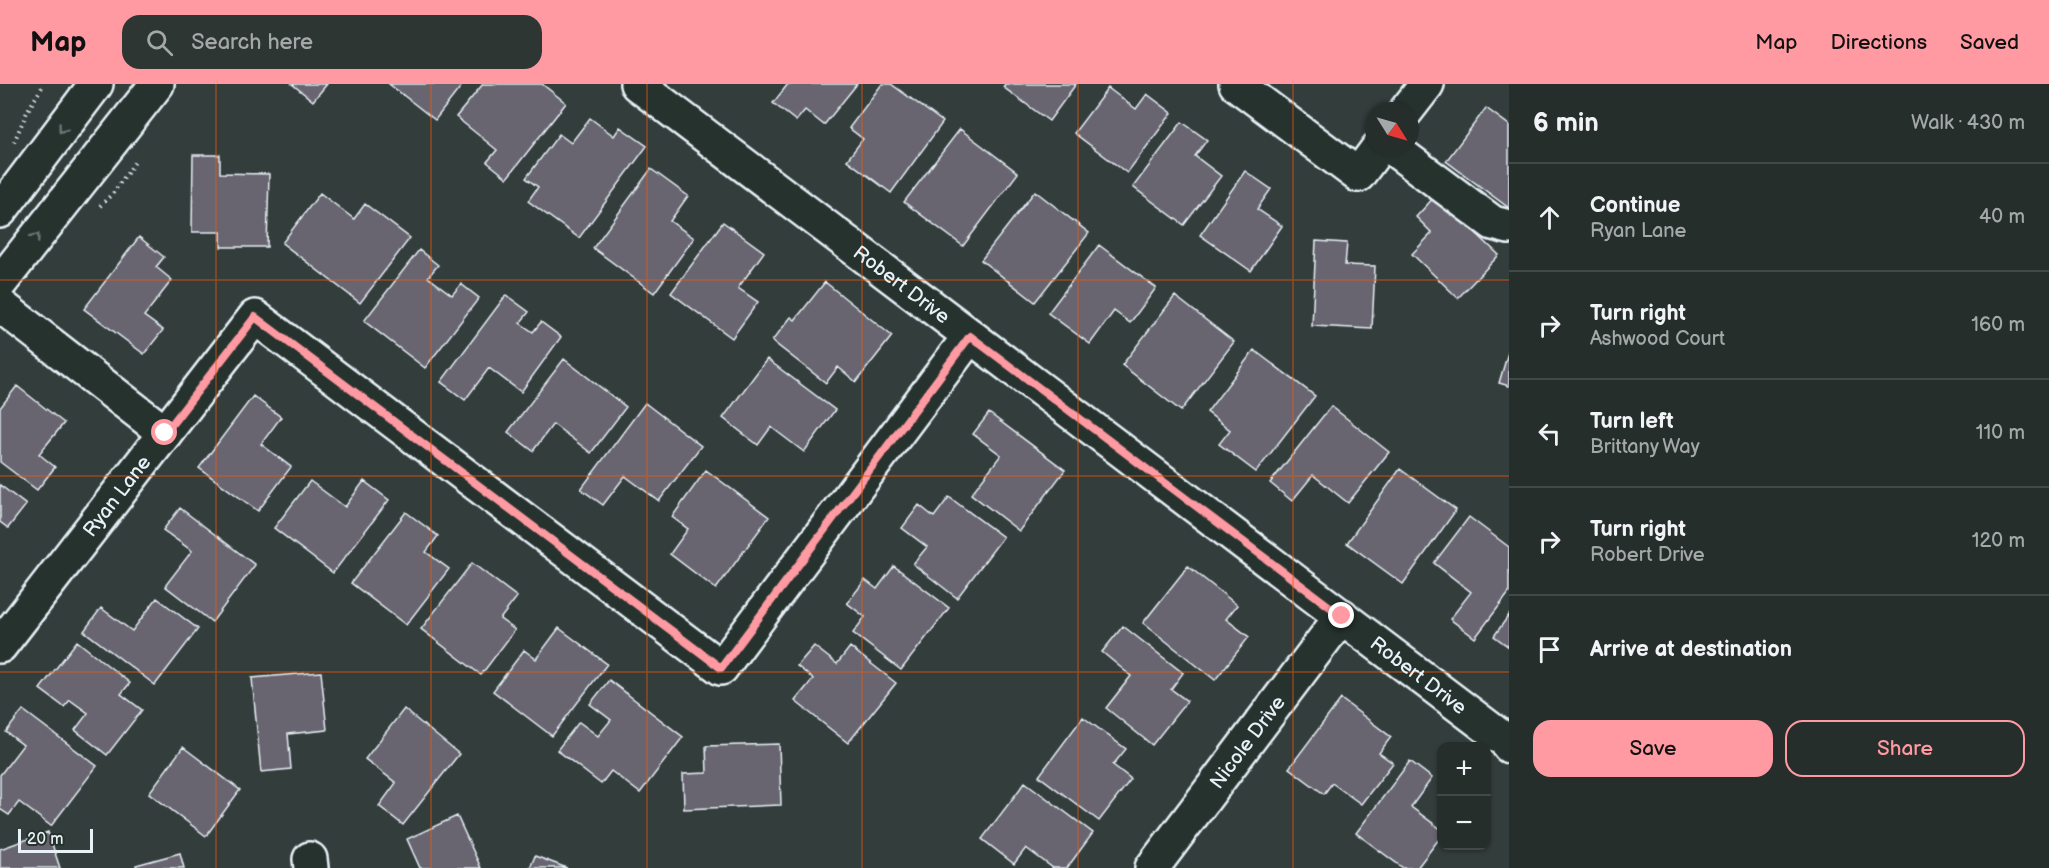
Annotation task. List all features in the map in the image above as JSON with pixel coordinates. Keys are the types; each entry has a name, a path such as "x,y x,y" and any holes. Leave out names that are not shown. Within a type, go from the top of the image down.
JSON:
{"street":[{"path":"0,211 96,84"},
{"path":"0,283 157,84"},
{"name":"Robert Drive","path":"637,84 1342,616 1506,741 1509,746"},
{"path":"1236,84 1358,175 1372,156"},
{"path":"1413,102 1427,84"},
{"path":"1403,156 1493,223 1509,227"},
{"path":"0,305 165,433"},
{"name":"Ryan Lane","path":"0,646 255,317 721,668 970,336"},
{"name":"Nicole Drive","path":"1152,868 1342,616"}],"path":[{"path":"10,148 28,110 44,84"}],"building":[{"path":"292,84 327,84 313,101"},
{"path":"389,84 463,84 435,120"},
{"path":"483,84 542,84 566,103 507,178 487,162 497,150 456,117"},
{"path":"788,84 857,84 824,125 805,110 796,121 773,103"},
{"path":"882,84 891,84 943,122 891,193 847,160 863,139 849,128"},
{"path":"1005,84 1076,84 1049,121 1003,87"},
{"path":"1108,88 1136,109 1147,94 1172,113 1127,173 1074,133"},
{"path":"1486,108 1509,125 1509,208 1446,161"},
{"path":"590,118 614,136 620,127 647,146 579,238 528,201 538,187 526,178 559,134 571,143"},
{"path":"1182,122 1207,140 1195,156 1221,176 1184,225 1133,187"},
{"path":"960,129 1018,173 963,246 904,202"},
{"path":"193,155 220,155 220,173 269,174 267,247 221,247 221,232 192,232"},
{"path":"651,169 688,196 670,221 694,238 654,293 593,248"},
{"path":"1245,171 1271,189 1257,209 1282,226 1251,271 1200,235"},
{"path":"1035,191 1089,233 1035,302 981,260"},
{"path":"320,193 354,219 365,204 410,238 360,303 282,243"},
{"path":"1436,195 1499,255 1458,298 1412,254 1432,233 1416,217"},
{"path":"723,222 764,252 738,288 758,302 732,338 671,293"},
{"path":"139,237 164,257 156,267 172,280 144,316 163,330 144,354 84,309"},
{"path":"1316,241 1347,243 1345,265 1375,266 1372,329 1312,326"},
{"path":"1099,245 1156,288 1130,323 1114,311 1090,344 1048,313"},
{"path":"419,250 438,265 428,277 452,295 461,284 479,298 425,368 364,321"},
{"path":"825,282 892,336 856,382 838,367 826,383 772,341 791,317 795,320"},
{"path":"506,295 529,312 520,323 533,332 541,322 561,337 521,392 489,368 465,400 441,382"},
{"path":"1175,296 1234,342 1181,411 1122,365"},
{"path":"1509,349 1509,386 1499,383"},
{"path":"1254,350 1315,396 1256,472 1219,444 1230,430 1207,412"},
{"path":"564,359 626,407 591,453 553,424 533,451 508,432"},
{"path":"767,359 835,410 804,452 771,427 758,445 723,418"},
{"path":"17,386 64,423 39,454 55,467 37,490 0,462 0,408"},
{"path":"253,396 281,417 261,444 291,467 258,511 199,468"},
{"path":"645,403 701,446 659,501 625,476 603,505 581,489"},
{"path":"1331,406 1389,452 1348,503 1313,475 1292,501 1270,483"},
{"path":"989,413 1065,470 1019,531 971,494 1001,455 973,434"},
{"path":"1400,469 1456,510 1403,584 1347,543"},
{"path":"706,470 769,517 716,589 670,554 688,529 672,517"},
{"path":"310,481 345,507 364,481 389,500 333,573 274,528"},
{"path":"0,485 26,505 8,528 0,522"},
{"path":"949,497 1003,537 957,598 913,564 927,547 902,528 919,505 934,517"},
{"path":"180,508 255,565 212,622 165,586 192,551 163,530"},
{"path":"406,512 438,536 426,552 449,569 406,625 351,583"},
{"path":"1469,517 1509,547 1509,593 1475,638 1450,619 1471,592 1434,563"},
{"path":"472,563 517,597 500,619 515,630 481,675 421,629"},
{"path":"894,566 949,608 901,670 853,633 865,617 847,603 865,580 877,589"},
{"path":"1188,566 1237,605 1226,619 1249,637 1215,680 1143,623"},
{"path":"157,598 198,629 155,685 84,631 101,608 132,631"},
{"path":"1509,615 1509,647 1494,636"},
{"path":"1123,626 1183,673 1171,689 1187,701 1152,745 1106,708 1131,676 1102,652"},
{"path":"559,628 607,664 552,736 493,691 524,650 536,659"},
{"path":"77,641 130,683 121,694 142,710 107,755 75,730 88,713 70,700 64,707 40,689"},
{"path":"814,646 837,664 850,647 896,683 848,743 795,701 813,679 797,666"},
{"path":"321,672 327,730 288,734 291,769 261,772 252,678"},
{"path":"609,680 683,737 640,793 611,771 601,784 557,750 579,722 598,736 611,720 590,704"},
{"path":"1341,699 1391,737 1379,753 1393,763 1361,804 1332,783 1324,794 1289,768"},
{"path":"404,709 459,754 403,825 379,806 396,783 365,759"},
{"path":"23,710 97,766 51,826 19,802 9,815 0,809 0,775 23,745 6,732"},
{"path":"1083,717 1126,749 1113,765 1131,779 1099,821 1039,776"},
{"path":"779,744 781,805 684,809 683,774 707,773 706,746"},
{"path":"183,747 240,790 206,836 149,793"},
{"path":"1410,761 1432,778 1411,807 1437,826 1437,842 1417,868 1403,868 1356,833"},
{"path":"1025,782 1093,833 1067,868 1053,868 1026,848 1014,864 982,839"},
{"path":"457,816 481,868 420,868 407,839"},
{"path":"48,832 60,868 0,868 0,849"},
{"path":"180,853 184,868 137,868 136,865"},
{"path":"535,856 567,868 530,868"}],"route":[{"path":"165,433 255,317 721,668 970,336 1342,616"}]}
